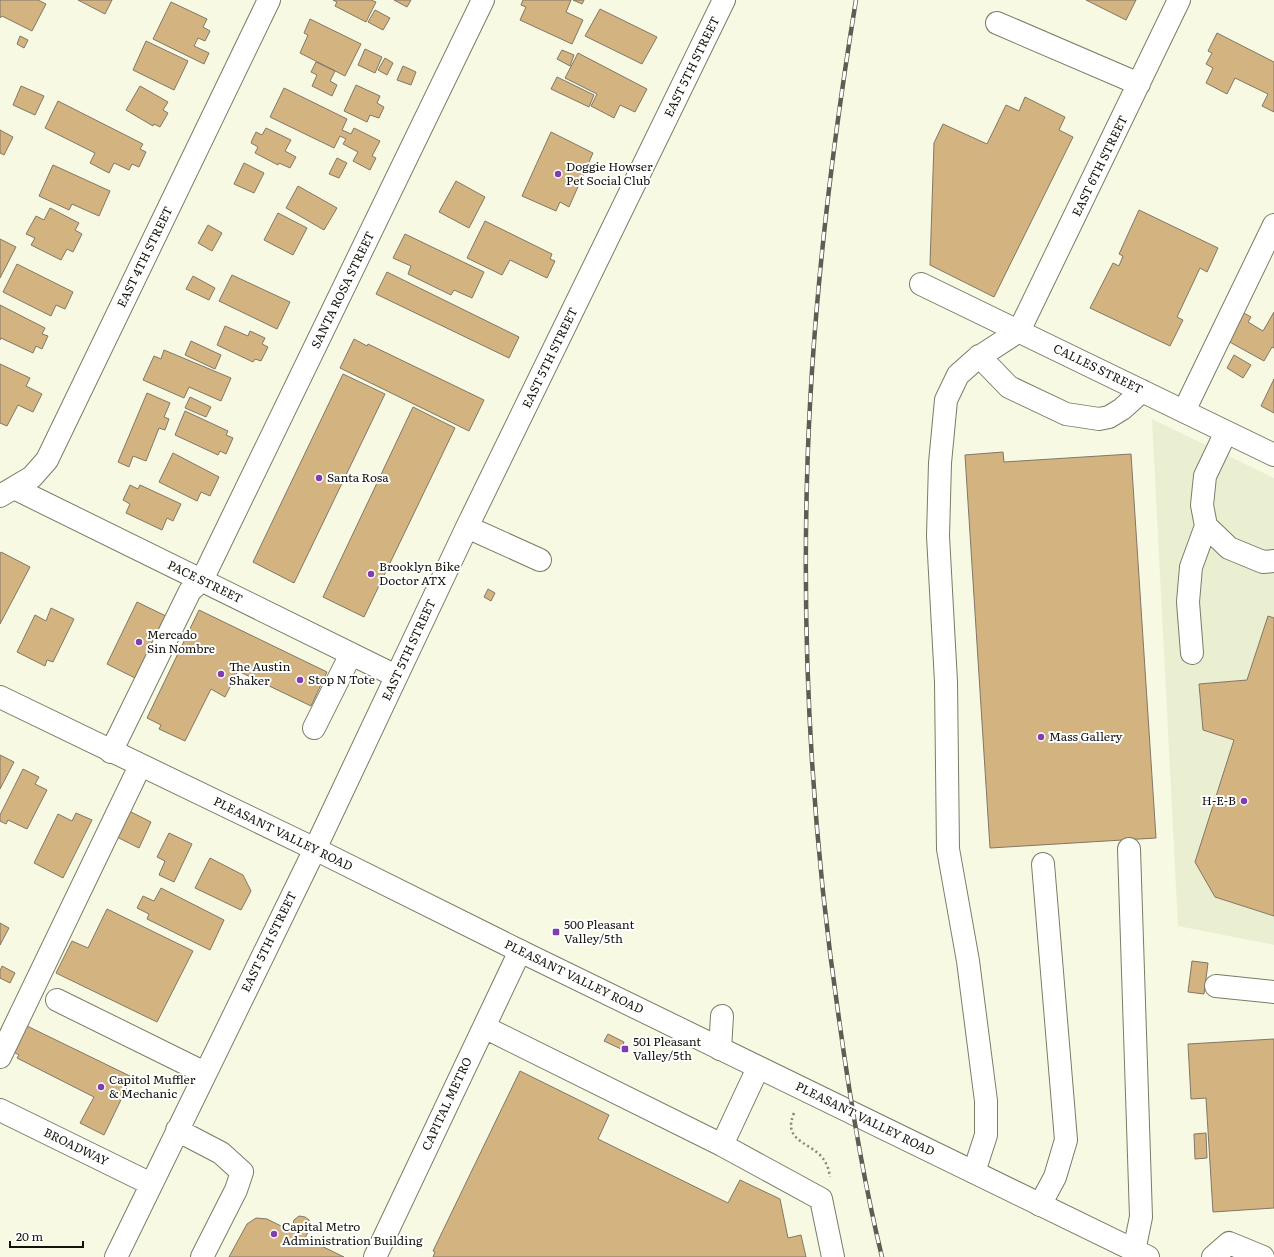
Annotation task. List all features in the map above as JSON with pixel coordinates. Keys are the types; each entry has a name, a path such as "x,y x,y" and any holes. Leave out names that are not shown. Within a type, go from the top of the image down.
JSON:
{"street":[{"name":"EAST 4TH STREET","path":"7,492 32,477 47,460 268,0"},
{"name":"SANTA ROSA STREET","path":"111,752 190,591 202,580 483,0"},
{"name":"EAST 5TH STREET","path":"116,1257 315,849 396,676 724,0"},
{"name":"EAST 6TH STREET","path":"1019,331 1179,0"},
{"path":"997,23 1139,84"},
{"path":"1184,411 1274,225"},
{"name":"CALLES STREET","path":"921,284 1274,455"},
{"path":"974,1172 986,1135 986,1101 968,961 948,849 946,682 938,536 940,463 946,400 958,375 980,356 1019,331"},
{"path":"980,356 1009,387 1066,414 1098,419 1109,417 1122,409 1142,391"},
{"path":"1192,653 1188,602 1191,567 1206,526 1202,505 1205,476 1226,432"},
{"name":"PACE STREET","path":"7,492 202,580 396,676"},
{"path":"1206,526 1229,548 1263,562 1274,561"},
{"path":"468,527 540,560"},
{"path":"314,728 351,654"},
{"name":"PLEASANT VALLEY ROAD","path":"0,697 140,766 315,849 520,952 1141,1254"},
{"path":"0,1057 140,766"},
{"path":"1129,849 1141,1254"},
{"path":"1040,1205 1055,1177 1066,1140 1043,864"},
{"name":"CAPITAL METRO","path":"374,1257 520,952"},
{"path":"1216,986 1274,992"},
{"path":"57,1000 205,1072"},
{"path":"720,1049 722,1016"},
{"path":"484,1027 722,1145 821,1199 833,1257"},
{"path":"722,1145 758,1068"},
{"name":"BROADWAY","path":"0,1110 151,1184"},
{"path":"177,1130 221,1153 242,1172 236,1190 202,1257"},
{"path":"1213,1257 1229,1244 1263,1257"}],"shaded area":[{"path":"1152,419 1274,478 1274,945 1178,926"}],"building":[{"path":"0,0 38,0 46,4 32,31 2,16 0,18"},
{"path":"78,0 112,0 105,14"},
{"path":"333,0 371,0 376,2 366,22 335,6 337,2"},
{"path":"394,0 411,0 407,7"},
{"path":"523,0 571,0 566,12 583,20 572,44 520,20 526,7 521,5"},
{"path":"573,0 584,0 582,4"},
{"path":"1086,0 1136,0 1126,20"},
{"path":"171,2 207,19 203,27 210,31 205,41 198,38 194,46 209,53 204,64 153,39"},
{"path":"600,9 657,37 642,64 585,36"},
{"path":"375,10 390,18 383,30 368,22"},
{"path":"310,19 361,44 345,76 300,53 308,35 304,33"},
{"path":"1217,33 1274,62 1274,112 1262,106 1268,94 1235,78 1227,94 1206,83 1213,68 1206,64 1212,53 1208,51"},
{"path":"20,36 28,40 24,48 17,44"},
{"path":"146,41 188,61 174,90 133,70"},
{"path":"365,49 382,57 375,73 358,65"},
{"path":"562,50 574,55 570,66 557,59"},
{"path":"578,53 647,89 635,112 620,105 614,118 591,106 597,94 565,78"},
{"path":"385,58 393,63 387,75 378,70"},
{"path":"316,62 335,71 330,81 337,85 332,96 312,86 317,75 311,72"},
{"path":"403,66 416,72 411,85 397,80"},
{"path":"557,77 594,95 589,107 551,89"},
{"path":"356,85 380,96 377,103 384,107 379,118 370,115 367,122 344,111"},
{"path":"21,86 44,96 35,115 13,105"},
{"path":"140,86 168,102 163,110 168,113 160,127 154,124 153,126 126,110"},
{"path":"284,88 347,119 342,130 351,134 354,128 380,141 372,156 376,158 370,170 353,161 358,152 343,144 346,139 340,136 334,148 270,117"},
{"path":"1025,97 1065,117 1059,130 1073,137 994,297 930,265 934,143 943,124 987,144 1006,105 1019,111"},
{"path":"58,101 143,144 140,149 146,152 139,167 132,164 129,170 114,163 109,173 90,163 95,153 45,128"},
{"path":"266,128 291,140 285,151 296,157 290,168 279,163 278,165 255,153 258,147 251,143 253,138 256,132 262,135"},
{"path":"0,130 13,137 4,155 0,153"},
{"name":"Doggie Howser Pet Social Club","path":"551,132 593,153 569,207 560,202 556,211 522,196"},
{"path":"337,158 347,163 339,178 329,174"},
{"path":"244,163 264,173 254,193 234,184"},
{"path":"53,165 110,191 99,216 72,204 69,210 39,196"},
{"path":"456,181 485,197 469,228 439,212"},
{"path":"298,186 337,208 324,230 286,208"},
{"path":"50,208 79,223 75,230 82,234 73,252 67,249 61,260 31,245 35,238 26,234 36,216 44,220"},
{"path":"1139,210 1218,248 1207,272 1200,268 1177,317 1183,320 1170,346 1090,308 1113,263 1119,266 1123,256 1119,254"},
{"path":"278,213 307,228 293,255 264,240"},
{"path":"485,221 552,254 550,259 555,261 547,278 510,260 502,275 467,258"},
{"path":"208,225 222,233 212,251 198,243"},
{"path":"405,234 484,272 472,298 454,290 451,295 408,274 411,266 393,258"},
{"path":"0,239 16,247 0,278"},
{"path":"17,264 73,292 65,309 56,305 51,316 3,292"},
{"path":"387,272 519,337 509,358 376,294"},
{"path":"232,275 290,302 277,329 219,301"},
{"path":"193,276 215,288 209,300 186,289"},
{"path":"0,305 45,328 42,334 48,336 42,349 36,346 33,353 1,338 0,340"},
{"path":"1242,312 1251,317 1248,322 1263,331 1274,312 1274,348 1272,347 1264,361 1226,340"},
{"path":"225,326 248,336 250,331 265,338 262,344 268,347 261,361 255,359 253,362 217,345"},
{"path":"354,339 367,346 368,344 484,400 469,431 340,368"},
{"path":"191,341 221,355 215,369 185,355"},
{"path":"164,350 231,378 221,401 189,387 184,398 143,380 154,356 161,359"},
{"path":"1234,355 1251,365 1243,378 1227,368"},
{"path":"0,364 30,378 26,386 42,394 33,412 18,405 7,426 0,423"},
{"name":"Santa Rosa","path":"343,374 385,394 294,583 253,562"},
{"path":"1274,379 1274,413 1261,406"},
{"path":"147,393 170,403 164,417 169,419 165,430 159,428 146,461 133,456 129,467 118,462"},
{"path":"190,397 211,407 206,417 185,408"},
{"path":"413,407 455,428 364,617 323,597"},
{"path":"185,411 228,431 226,435 233,438 226,454 220,451 218,455 175,435"},
{"path":"1003,452 1004,462 1131,454 1156,838 990,848 965,455"},
{"path":"173,453 219,477 210,496 201,492 197,501 159,482"},
{"path":"130,485 138,489 140,485 181,504 173,521 167,518 162,530 126,513 130,504 123,500"},
{"path":"1,552 30,567 0,624 0,554"},
{"path":"488,589 495,593 491,601 484,597"},
{"path":"137,602 170,618 139,680 107,664"},
{"path":"51,608 74,619 53,662 47,660 45,666 17,652 35,615 46,621"},
{"path":"199,610 327,672 311,706 238,671 225,697 211,689 185,741 159,729 161,725 147,718"},
{"name":"H-E-B","path":"1268,616 1274,618 1274,916 1215,897 1195,862 1234,740 1203,730 1199,684 1247,680"},
{"path":"0,755 14,762 0,789"},
{"path":"23,769 39,777 35,784 47,790 27,829 8,820 6,824 0,821 0,815"},
{"path":"127,810 151,822 139,848 115,836"},
{"path":"76,813 92,820 63,878 34,863 58,814 72,821"},
{"path":"169,833 192,844 174,882 159,875 165,861 157,857"},
{"path":"210,858 243,875 251,891 241,910 195,888"},
{"path":"161,888 224,920 210,950 147,919 149,914 137,908 143,896 154,901"},
{"path":"107,909 193,951 157,1022 56,973 72,941 88,948"},
{"path":"0,923 9,928 0,945"},
{"path":"1192,961 1208,963 1204,994 1188,992"},
{"path":"2,966 15,973 10,983 0,978"},
{"name":"Capitol Muffler & Mechanic","path":"25,1025 132,1077 104,1135 80,1123 94,1097 17,1058 19,1055 12,1051"},
{"path":"608,1034 624,1042 621,1049 604,1041"},
{"path":"1274,1039 1274,1208 1213,1212 1206,1098 1191,1099 1188,1044"},
{"path":"520,1071 609,1115 598,1139 728,1203 740,1180 780,1199 788,1238 801,1235 806,1257 433,1257 435,1252 433,1251"},
{"path":"1206,1133 1207,1158 1195,1159 1194,1134"},
{"name":"Capital Metro Administration Building","path":"299,1216 305,1217 309,1220 311,1226 305,1238 344,1257 229,1257 247,1224 256,1218 267,1219 291,1231 294,1220"}],"railway":[{"path":"856,0 830,179 817,299 809,420 806,615 811,750 822,885 852,1109 882,1257"}],"place":[{"name":"Doggie Howser Pet Social Club","path":"558,174"},
{"name":"Santa Rosa","path":"319,478"},
{"name":"Brooklyn Bike Doctor ATX","path":"371,574"},
{"name":"Mercado Sin Nombre","path":"139,642"},
{"name":"The Austin Shaker","path":"221,674"},
{"name":"Stop N Tote","path":"300,680"},
{"name":"Mass Gallery","path":"1041,737"},
{"name":"H-E-B","path":"1244,801"},
{"name":"500 Pleasant Valley/5th","path":"556,932"},
{"name":"501 Pleasant Valley/5th","path":"625,1049"},
{"name":"Capitol Muffler & Mechanic","path":"101,1087"},
{"name":"Capital Metro Administration Building","path":"274,1234"}]}
